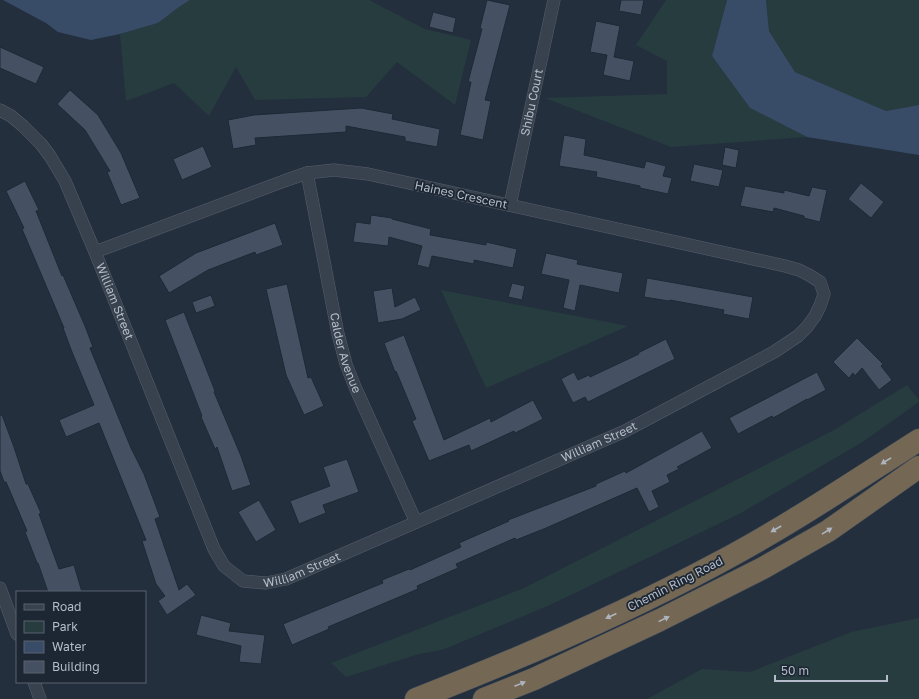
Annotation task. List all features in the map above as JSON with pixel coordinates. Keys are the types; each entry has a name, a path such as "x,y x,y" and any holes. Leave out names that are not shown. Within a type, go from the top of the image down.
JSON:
{"highway":[{"name":"Chemin Ring Road","path":"416,699 475,676 574,633 719,562 798,516 919,440"},
{"name":"Chemin Ring Road","path":"484,699 534,679 660,620 763,568 828,530 919,467"},
{"path":"400,699 475,676"}],"street":[{"name":"Shibu Court","path":"510,205 554,0"},
{"name":"William Street","path":"0,110 11,116 37,139 65,180 214,549 224,566 243,581 266,584 286,579 625,431 774,352 798,336 815,316 824,294"},
{"name":"Haines Crescent","path":"95,252 284,180 307,173 334,170 368,174 799,270 820,282 824,294"},
{"name":"Calder Avenue","path":"307,173 338,334 346,364 416,522"},
{"path":"0,588 16,631"},
{"path":"34,683 40,699"}],"green space":[{"path":"190,0 369,0 425,29 471,40 455,105 397,62 366,97 255,100 236,67 209,116 174,83 126,101 120,34 158,23"},
{"path":"666,0 727,0 712,56 750,108 807,137 671,147 545,98 667,94 667,61 636,45"},
{"path":"766,0 919,0 919,105 886,111 795,72 769,31"},
{"path":"441,290 628,326 486,388"},
{"path":"907,385 919,402 861,443 741,513 550,605 442,650 419,654 346,677 331,663 524,588 834,430"},
{"path":"919,618 919,699 647,699 702,669 750,672 851,632"}],"water":[{"path":"3,0 190,0 158,23 120,34 91,40 58,32 46,23"},
{"path":"727,0 766,0 769,31 795,72 886,111 919,105 919,155 807,137 750,108 712,56"}],"building":[{"path":"487,0 510,5 485,100 491,101 483,140 460,135 471,82 468,82 482,29 480,28"},
{"path":"621,0 644,0 641,15 619,11"},
{"path":"433,12 456,18 453,33 429,27"},
{"path":"596,21 620,26 614,57 634,61 630,81 603,75 607,55 590,52"},
{"path":"0,47 44,67 36,84 0,68"},
{"path":"70,90 98,115 121,153 140,198 121,205 107,172 110,171 85,130 57,104"},
{"path":"361,108 393,114 392,119 440,129 437,147 405,141 405,137 346,126 346,132 255,138 256,145 233,149 228,120 254,115"},
{"path":"564,135 586,139 584,155 644,168 646,161 666,166 663,176 672,178 668,194 640,188 640,186 596,177 597,172 559,166"},
{"path":"203,146 212,167 182,180 173,159"},
{"path":"725,147 739,150 736,168 722,165"},
{"path":"694,164 723,170 719,187 690,181"},
{"path":"25,181 39,210 36,211 62,276 63,275 85,326 93,347 90,348 131,448 144,474 160,517 155,519 179,590 187,584 196,595 167,615 158,601 165,596 156,584 142,541 146,540 99,423 66,437 59,420 94,405 72,352 64,328 22,229 24,228 6,191"},
{"path":"861,183 884,202 871,218 848,199"},
{"path":"745,186 784,193 784,190 809,196 812,187 827,190 820,222 774,208 773,212 740,206"},
{"path":"371,215 392,218 431,229 430,235 486,245 486,242 517,249 513,268 474,260 474,264 432,256 429,268 417,265 422,246 389,237 388,246 353,242 356,222 370,224"},
{"path":"275,223 283,245 256,255 255,252 208,270 169,293 159,276 196,253"},
{"path":"546,253 578,260 577,264 623,273 619,293 580,285 575,311 563,308 569,280 541,274"},
{"path":"647,278 753,297 749,319 723,314 724,310 670,300 644,297"},
{"path":"512,283 525,286 522,300 508,297"},
{"path":"287,284 308,378 311,377 324,406 304,415 286,375 266,289"},
{"path":"392,288 395,307 415,297 421,310 402,319 378,323 373,291"},
{"path":"211,295 215,306 196,313 192,302"},
{"path":"184,312 251,485 232,491 217,447 215,449 201,417 202,416 165,320"},
{"path":"404,335 444,440 490,418 491,422 533,400 543,419 515,433 514,431 471,451 469,445 429,461 412,421 416,419 384,343"},
{"path":"857,338 883,364 881,366 892,380 879,390 862,368 855,376 853,373 849,378 833,362"},
{"path":"666,339 675,359 588,402 585,397 573,403 561,379 574,372 578,380 589,375 590,377 639,354 638,353"},
{"path":"817,372 826,390 773,418 772,416 738,434 729,418"},
{"path":"0,415 2,415 26,484 28,484 41,513 39,514 59,569 74,565 82,591 48,591 25,532 27,531 0,471"},
{"path":"702,431 712,448 677,467 679,469 667,475 670,482 652,491 659,507 649,512 637,488 546,528 516,540 515,538 456,564 458,568 417,586 418,589 328,627 329,629 292,645 283,624 383,583 382,580 409,569 410,570 461,547 459,543 509,521 508,520 596,486 596,484 625,471 626,473"},
{"path":"347,459 359,492 323,505 326,513 299,524 290,501 330,486 323,467"},
{"path":"259,500 276,530 256,542 238,512"},
{"path":"201,615 231,623 229,631 265,635 261,664 239,662 241,646 196,635"}]}
